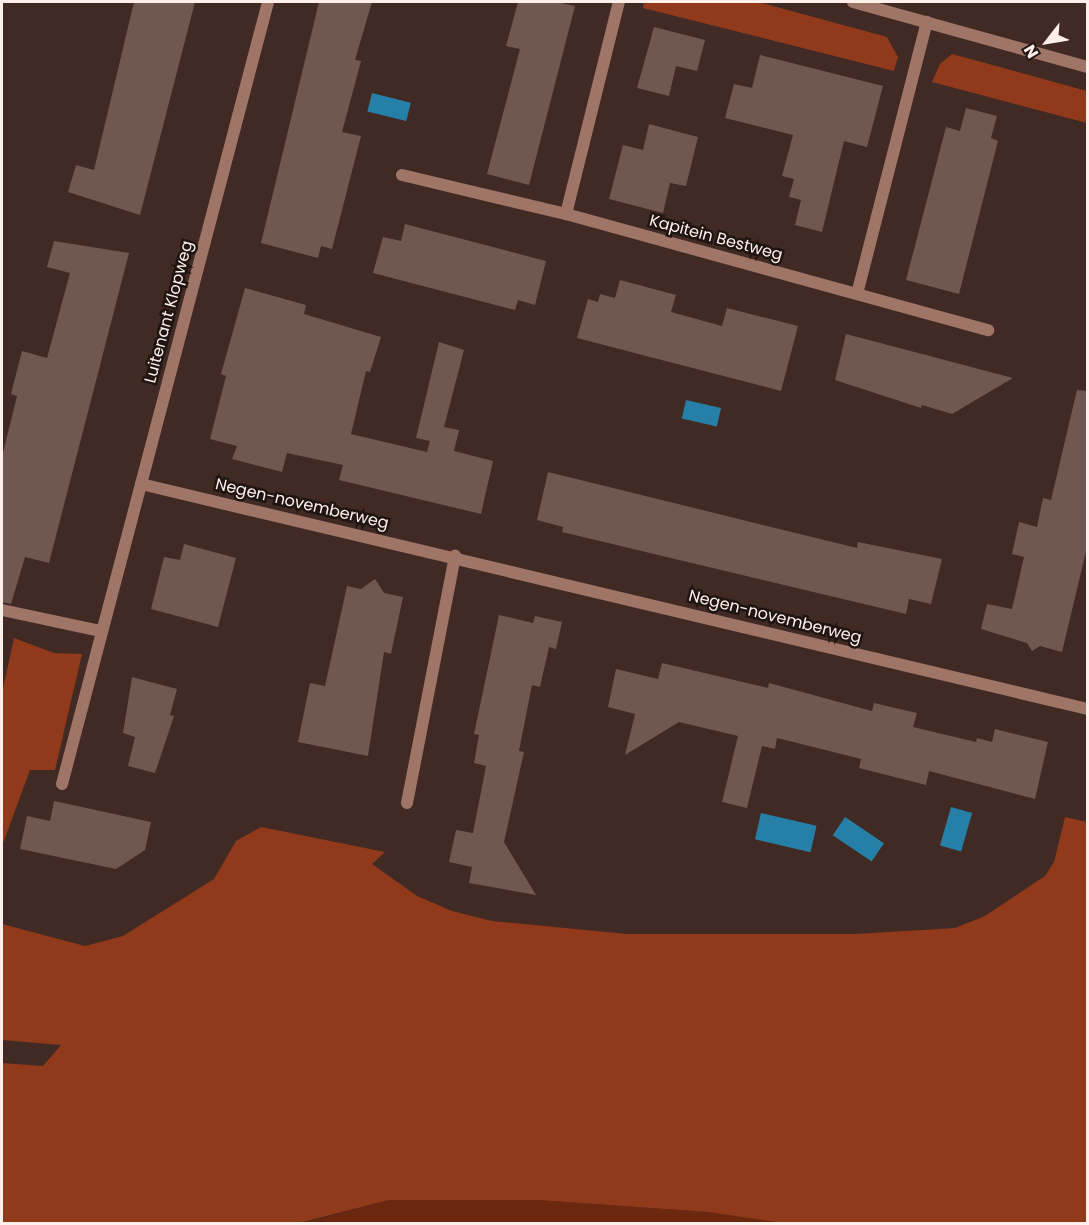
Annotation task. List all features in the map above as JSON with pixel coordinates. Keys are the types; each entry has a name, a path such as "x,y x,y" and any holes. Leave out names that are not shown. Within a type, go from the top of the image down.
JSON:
{"street":[{"name":"Luitenant Klopweg","path":"62,784 100,631 268,2"},
{"path":"566,214 619,2"},
{"path":"854,2 1088,67"},
{"path":"857,294 927,22"},
{"name":"Kapitein Bestweg","path":"402,175 566,214 988,330"},
{"name":"Negen-novemberweg","path":"141,484 455,556 1088,709"},
{"path":"407,803 455,556"},
{"path":"2,610 100,631"}],"shaded area":[{"path":"644,2 758,2 887,37 898,57 894,71 643,8"},
{"path":"952,54 1087,91 1087,123 932,82 940,64"},
{"path":"14,638 54,653 82,654 55,770 30,770 2,846 2,693"},
{"path":"1065,817 1087,822 1087,1223 790,1224 708,1212 539,1200 389,1200 299,1223 2,1223 2,1063 43,1066 61,1045 2,1040 2,924 85,946 123,936 214,879 236,841 261,827 385,852 372,864 417,896 452,911 492,921 627,934 855,934 955,928 985,916 1045,876 1054,862"},
{"path":"389,1200 539,1200 708,1212 790,1223 299,1224"}],"water":[{"path":"372,93 411,103 406,121 367,111"},
{"path":"686,400 721,408 717,427 682,419"},
{"path":"951,807 972,813 961,852 940,845"},
{"path":"761,813 817,826 810,852 755,839"},
{"path":"845,817 884,843 872,862 833,835"}],"building":[{"path":"134,2 195,2 140,215 68,192 76,165 94,170"},
{"path":"319,2 372,2 355,60 361,61 342,132 361,136 332,249 321,246 318,258 261,243"},
{"path":"518,2 557,2 575,6 529,185 487,174 520,49 506,46"},
{"path":"654,27 705,40 697,71 676,66 669,96 637,88"},
{"path":"760,55 883,86 867,147 844,141 822,232 795,225 801,200 789,197 794,179 782,176 793,135 725,118 734,84 752,88"},
{"path":"966,108 997,116 991,138 998,141 959,294 906,280 946,127 960,131"},
{"path":"649,124 698,137 686,186 670,183 663,213 609,199 623,145 643,150"},
{"path":"405,224 546,261 535,305 518,300 515,310 373,273 383,237 401,241"},
{"path":"54,241 129,253 49,563 25,557 11,604 2,602 2,457 17,396 11,394 22,351 47,358 70,273 47,267"},
{"path":"620,280 676,295 671,312 722,326 727,308 798,326 781,391 577,338 588,299 598,302 600,294 615,298"},
{"path":"245,288 306,305 304,314 381,337 370,372 366,371 351,434 427,452 430,441 416,438 439,342 464,350 444,427 459,430 454,451 493,461 481,514 339,480 343,465 287,453 282,472 232,459 237,446 210,439 226,376 221,374"},
{"path":"846,334 1013,378 952,414 922,405 921,408 835,380"},
{"path":"1077,390 1088,391 1088,543 1062,652 1040,646 1032,651 1027,643 981,629 987,604 1012,609 1024,557 1012,554 1019,522 1037,527 1043,498 1051,500"},
{"path":"548,472 857,548 858,542 942,559 931,604 909,599 906,614 562,532 563,527 537,520"},
{"path":"184,544 236,558 218,627 151,609 164,557 180,560"},
{"path":"375,579 384,593 403,597 391,654 384,652 368,756 298,742 310,683 325,686 347,586 361,589"},
{"path":"499,615 533,623 535,616 562,622 556,649 549,647 540,687 532,685 519,751 524,752 504,842 536,895 469,883 472,867 449,862 456,830 473,833 486,766 474,763 479,735 474,734"},
{"path":"662,663 768,688 769,683 872,711 874,703 917,713 913,727 976,742 977,738 992,742 995,729 1048,742 1035,799 929,771 926,785 859,768 861,759 777,738 775,749 762,746 747,808 722,802 738,736 679,722 625,755 635,714 608,707 616,669 658,679"},
{"path":"132,677 177,689 170,715 174,716 155,773 128,766 135,737 123,733"},
{"path":"54,801 151,822 145,850 116,869 20,849 27,816 50,821"}]}
